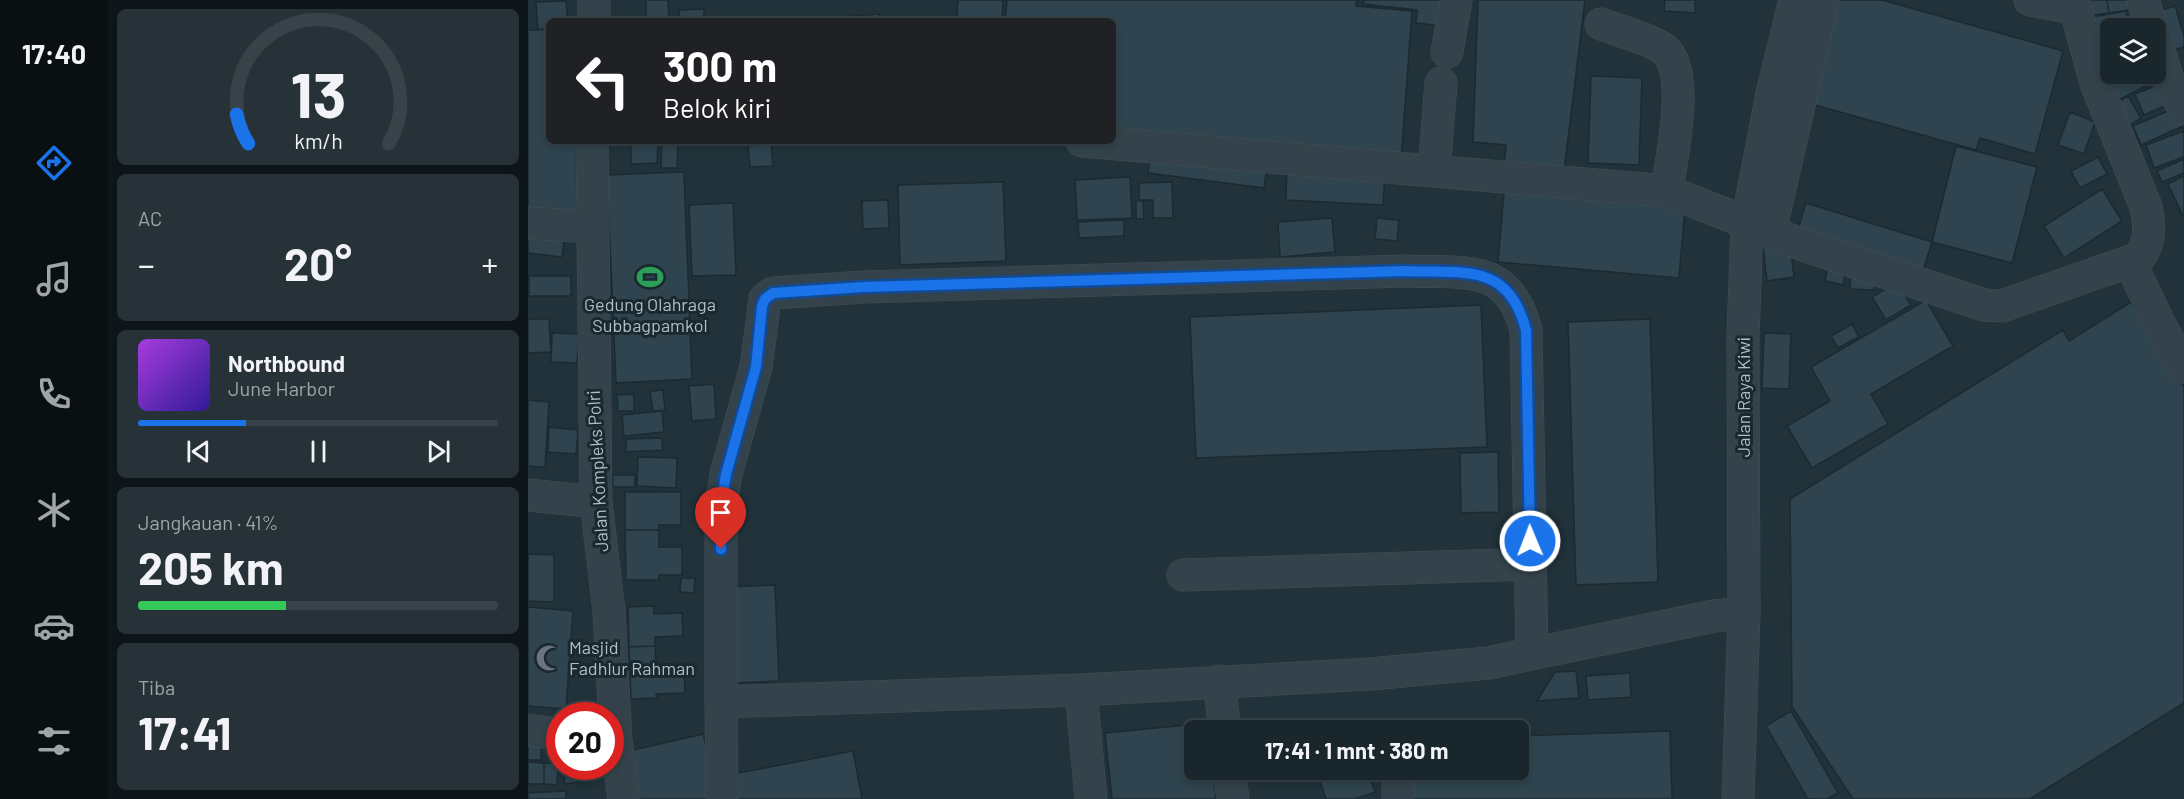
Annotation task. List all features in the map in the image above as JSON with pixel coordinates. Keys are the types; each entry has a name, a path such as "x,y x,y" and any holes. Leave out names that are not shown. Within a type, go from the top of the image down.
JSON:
{"street":[{"path":"594,0 594,18"},
{"path":"1447,52 1456,0"},
{"name":"Jalan Raya Kiwi","path":"1738,799 1744,613 1743,338 1758,227 1770,99 1796,0"},
{"path":"1758,227 1823,0"},
{"path":"1116,144 1667,191 1758,227 1984,305 2002,306 2139,258 2149,239 2150,227 2146,207 2096,83 2073,4 2030,0"},
{"path":"2143,0 2149,18"},
{"path":"1601,24 1664,48 1674,65 1679,84 1667,191"},
{"path":"2166,73 2184,109"},
{"path":"1434,171 1442,83"},
{"name":"Jalan Kompleks Polri","path":"592,144 591,227 596,502 609,611 612,702"},
{"path":"528,224 591,227"},
{"path":"2130,262 2162,329 2184,368"},
{"path":"722,799 721,506 726,474 756,367 762,306 765,299 773,293 876,286 1405,271 1485,275 1505,289 1521,311 1526,330 1532,652"},
{"path":"528,495 596,502"},
{"path":"1183,575 1530,564"},
{"path":"721,702 1081,690 1371,674 1488,663 1532,652 1714,616 1744,613"},
{"path":"1220,681 1224,720"},
{"path":"1081,690 1091,799"},
{"path":"528,730 546,732"},
{"name":"Jalan Kompleks Polri","path":"620,780 624,799"},
{"path":"1231,780 1233,799"},
{"path":"1398,780 1398,799"}],"building":[{"path":"646,0 668,0 669,18 646,18"},
{"path":"958,0 1003,0 1002,18 957,18"},
{"path":"1007,0 1357,0 1356,6 1412,11 1401,161 1116,138 1116,18 1005,18"},
{"path":"1364,0 1446,0 1444,26 1416,23 1417,10 1363,4"},
{"path":"1478,0 1585,0 1564,171 1504,164 1506,145 1473,142"},
{"path":"1665,0 1695,0 1695,13 1664,11"},
{"path":"1836,0 1882,0 2063,51 2035,154 1980,138 1976,150 1808,103"},
{"path":"2087,0 2107,0 2109,13 2089,16"},
{"path":"2107,0 2134,0 2136,9 2109,13"},
{"path":"566,1 568,18 546,18 546,29 538,30 536,2"},
{"path":"2175,6 2184,36 2184,47 2166,52 2166,18 2153,18 2152,13"},
{"path":"704,9 704,18 680,18 679,10"},
{"path":"2126,11 2127,18 2100,18 2100,41 2096,42 2092,17"},
{"path":"879,14 879,18 829,18"},
{"path":"546,29 546,144 576,144 577,216 528,217 528,30"},
{"path":"2100,48 2100,72 2091,51"},
{"path":"1591,76 1642,78 1639,165 1588,163"},
{"path":"2119,84 2144,84 2145,86 2113,103 2107,90"},
{"path":"2162,84 2170,104 2144,115 2135,94"},
{"path":"2128,96 2141,118 2122,130 2109,107"},
{"path":"2175,108 2183,126 2141,145 2133,126"},
{"path":"2070,112 2095,122 2084,154 2058,145"},
{"path":"2184,131 2184,157 2154,168 2146,145"},
{"path":"631,144 658,144 657,163 631,164"},
{"path":"662,144 678,144 677,168 661,168"},
{"path":"771,144 773,166 750,167 748,146"},
{"path":"1956,146 2037,167 2012,263 1932,242"},
{"path":"1151,150 1267,165 1264,188 1148,173"},
{"path":"2098,157 2107,174 2080,188 2071,171"},
{"path":"2184,159 2184,173 2162,182 2157,171"},
{"path":"1287,167 1385,173 1383,205 1286,200"},
{"name":"Gedung Olahraga Subbagpamkol","path":"684,172 692,379 616,383 607,175"},
{"path":"2184,176 2184,218 2168,184"},
{"path":"1130,177 1132,218 1077,220 1075,180"},
{"path":"1003,182 1006,261 900,265 898,185"},
{"path":"1172,182 1173,218 1153,218 1153,200 1139,200 1139,183"},
{"path":"2102,189 2122,221 2064,258 2044,226"},
{"path":"1504,192 1685,208 1679,278 1498,262"},
{"path":"888,200 889,228 863,229 862,201"},
{"path":"1136,201 1143,201 1144,219 1136,219"},
{"path":"733,203 736,275 692,276 689,205"},
{"path":"1806,203 1932,242 1922,274 1796,236"},
{"path":"1332,218 1335,252 1280,257 1278,222"},
{"path":"1377,218 1399,220 1397,241 1375,239"},
{"path":"1124,220 1124,236 1079,238 1078,222"},
{"path":"528,236 564,240 562,257 528,253"},
{"path":"1790,242 1794,277 1767,281 1763,245"},
{"path":"1828,264 1846,267 1843,285 1825,281"},
{"path":"1851,269 1876,270 1874,290 1850,289"},
{"path":"529,276 571,276 571,296 529,296"},
{"path":"1897,282 1911,305 1886,320 1872,297"},
{"path":"1926,300 1953,346 1871,394 1888,424 1812,468 1787,426 1830,401 1811,367"},
{"path":"2131,302 2184,387 2184,703 2030,799 1853,799 1792,707 1790,499 2063,330 2069,341"},
{"path":"1481,305 1487,447 1196,458 1190,317"},
{"path":"528,319 549,319 551,352 528,353"},
{"path":"1650,319 1658,582 1576,585 1568,322"},
{"path":"1852,324 1859,337 1838,348 1831,336"},
{"path":"552,333 579,334 577,363 551,362"},
{"path":"1764,333 1791,334 1789,389 1762,388"},
{"path":"714,384 716,419 692,421 689,386"},
{"path":"663,390 665,410 653,411 650,391"},
{"path":"634,394 634,411 618,411 617,395"},
{"path":"528,400 549,402 545,467 528,466"},
{"path":"662,411 664,432 624,436 622,415"},
{"path":"549,427 578,430 576,454 548,452"},
{"path":"662,438 663,450 626,452 626,439"},
{"path":"1498,452 1499,512 1461,513 1460,453"},
{"path":"638,457 677,458 676,488 637,486"},
{"path":"613,475 635,475 635,487 613,487"},
{"path":"625,492 681,492 681,525 659,525 659,530 625,530"},
{"path":"625,530 659,530 659,547 682,547 682,575 659,575 659,580 626,580"},
{"path":"528,554 554,555 554,602 528,601"},
{"path":"681,578 695,578 694,593 680,592"},
{"path":"775,585 779,681 732,683 728,587"},
{"path":"654,606 654,614 682,613 683,636 655,637 655,646 629,647 628,607"},
{"name":"Masjid Fadhlur Rahman","path":"528,607 573,611 566,702 546,702 546,707 528,706"},
{"path":"655,646 656,668 684,667 685,693 656,694 657,698 631,699 629,647"},
{"path":"1576,671 1579,698 1537,701 1555,672"},
{"path":"1630,673 1631,697 1588,700 1586,676"},
{"path":"1791,711 1838,793 1827,799 1808,799 1766,726"},
{"path":"1184,725 1184,780 1214,780 1216,799 1112,799 1105,733"},
{"path":"1670,731 1672,799 1413,799 1412,780 1529,780 1529,736"},
{"path":"703,734 715,782 712,799 640,799 629,751"},
{"path":"528,741 542,741 541,760 528,760"},
{"path":"853,751 862,799 728,799 723,776"},
{"path":"528,762 544,763 544,784 528,784"},
{"path":"544,763 546,763 546,780 557,780 557,785 544,784"},
{"path":"565,780 584,780 584,781 565,784"},
{"path":"1319,780 1371,780 1375,792 1355,799 1326,799"},
{"path":"566,791 566,799 528,799 528,793"}],"place":[{"name":"Gedung Olahraga Subbagpamkol","path":"650,277"},
{"name":"Masjid Fadhlur Rahman","path":"549,658"}],"route":[{"path":"721,549 721,506 726,474 747,406 756,367 762,306 765,299 773,293 864,287 1405,271 1485,275 1505,289 1521,311 1526,330 1530,541"}]}
